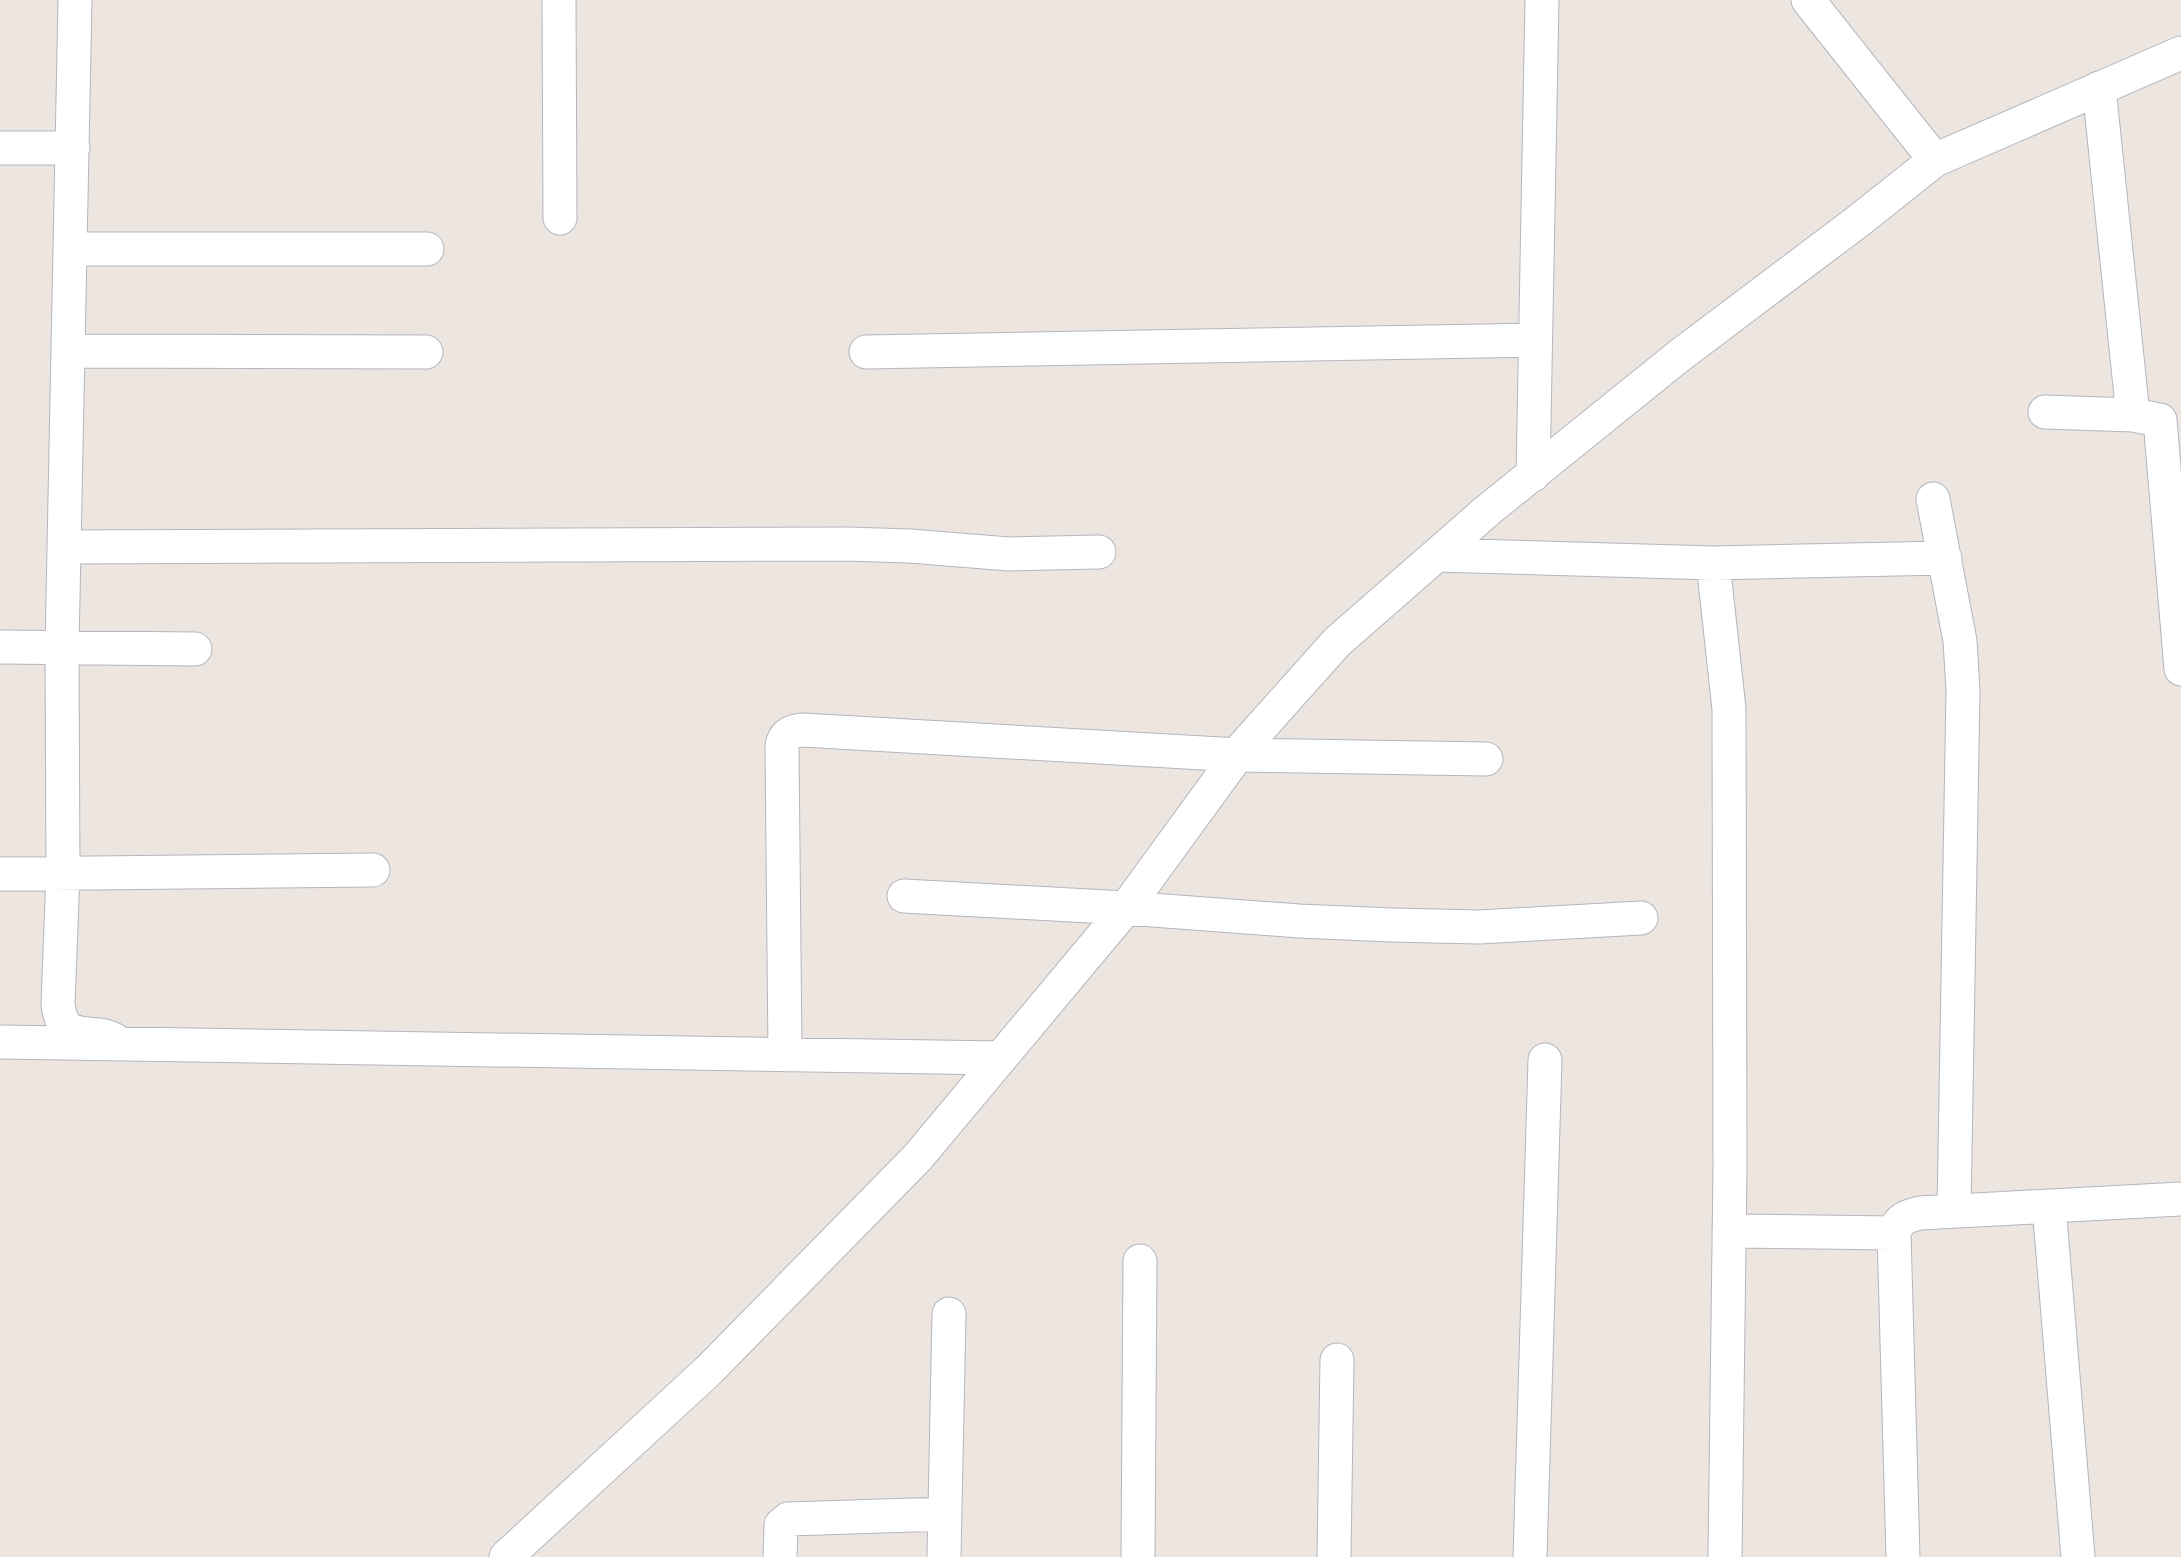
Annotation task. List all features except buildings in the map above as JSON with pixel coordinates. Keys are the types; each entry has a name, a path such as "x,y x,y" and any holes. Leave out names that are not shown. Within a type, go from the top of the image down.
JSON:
{"street":[{"path":"75,0 62,648 63,874 59,1015 68,1029 78,1034 113,1037 120,1044"},
{"path":"559,0 560,218"},
{"path":"1533,475 1542,0"},
{"path":"1808,0 1935,160"},
{"path":"506,1557 708,1371 918,1157 1126,908 1238,755 1336,642 1437,555 1679,356 1935,160 2181,53"},
{"path":"2099,88 2158,418 2181,669"},
{"path":"0,148 72,148"},
{"path":"70,249 427,249"},
{"path":"866,352 1535,340"},
{"path":"68,351 426,352"},
{"path":"2045,412 2158,418"},
{"path":"1933,499 1959,641 1963,690 1954,1211"},
{"path":"64,547 848,544 1009,554 1100,552"},
{"path":"1437,555 1713,563 1945,558"},
{"path":"1713,563 1729,709 1726,1557"},
{"path":"0,647 195,649"},
{"path":"785,1055 782,746 784,738 791,732 803,730 1238,755 1486,759"},
{"path":"0,874 373,870"},
{"path":"904,896 1299,921 1467,927 1641,918"},
{"path":"0,1042 1001,1058"},
{"path":"1530,1557 1545,1060"},
{"path":"1903,1557 1894,1233 1902,1219 1954,1211 2181,1199"},
{"path":"2049,1206 2078,1557"},
{"path":"1729,1231 1894,1233"},
{"path":"1138,1557 1140,1261"},
{"path":"944,1557 949,1314"},
{"path":"1334,1557 1337,1360"},
{"path":"780,1557 781,1525 788,1519 945,1514"}]}
